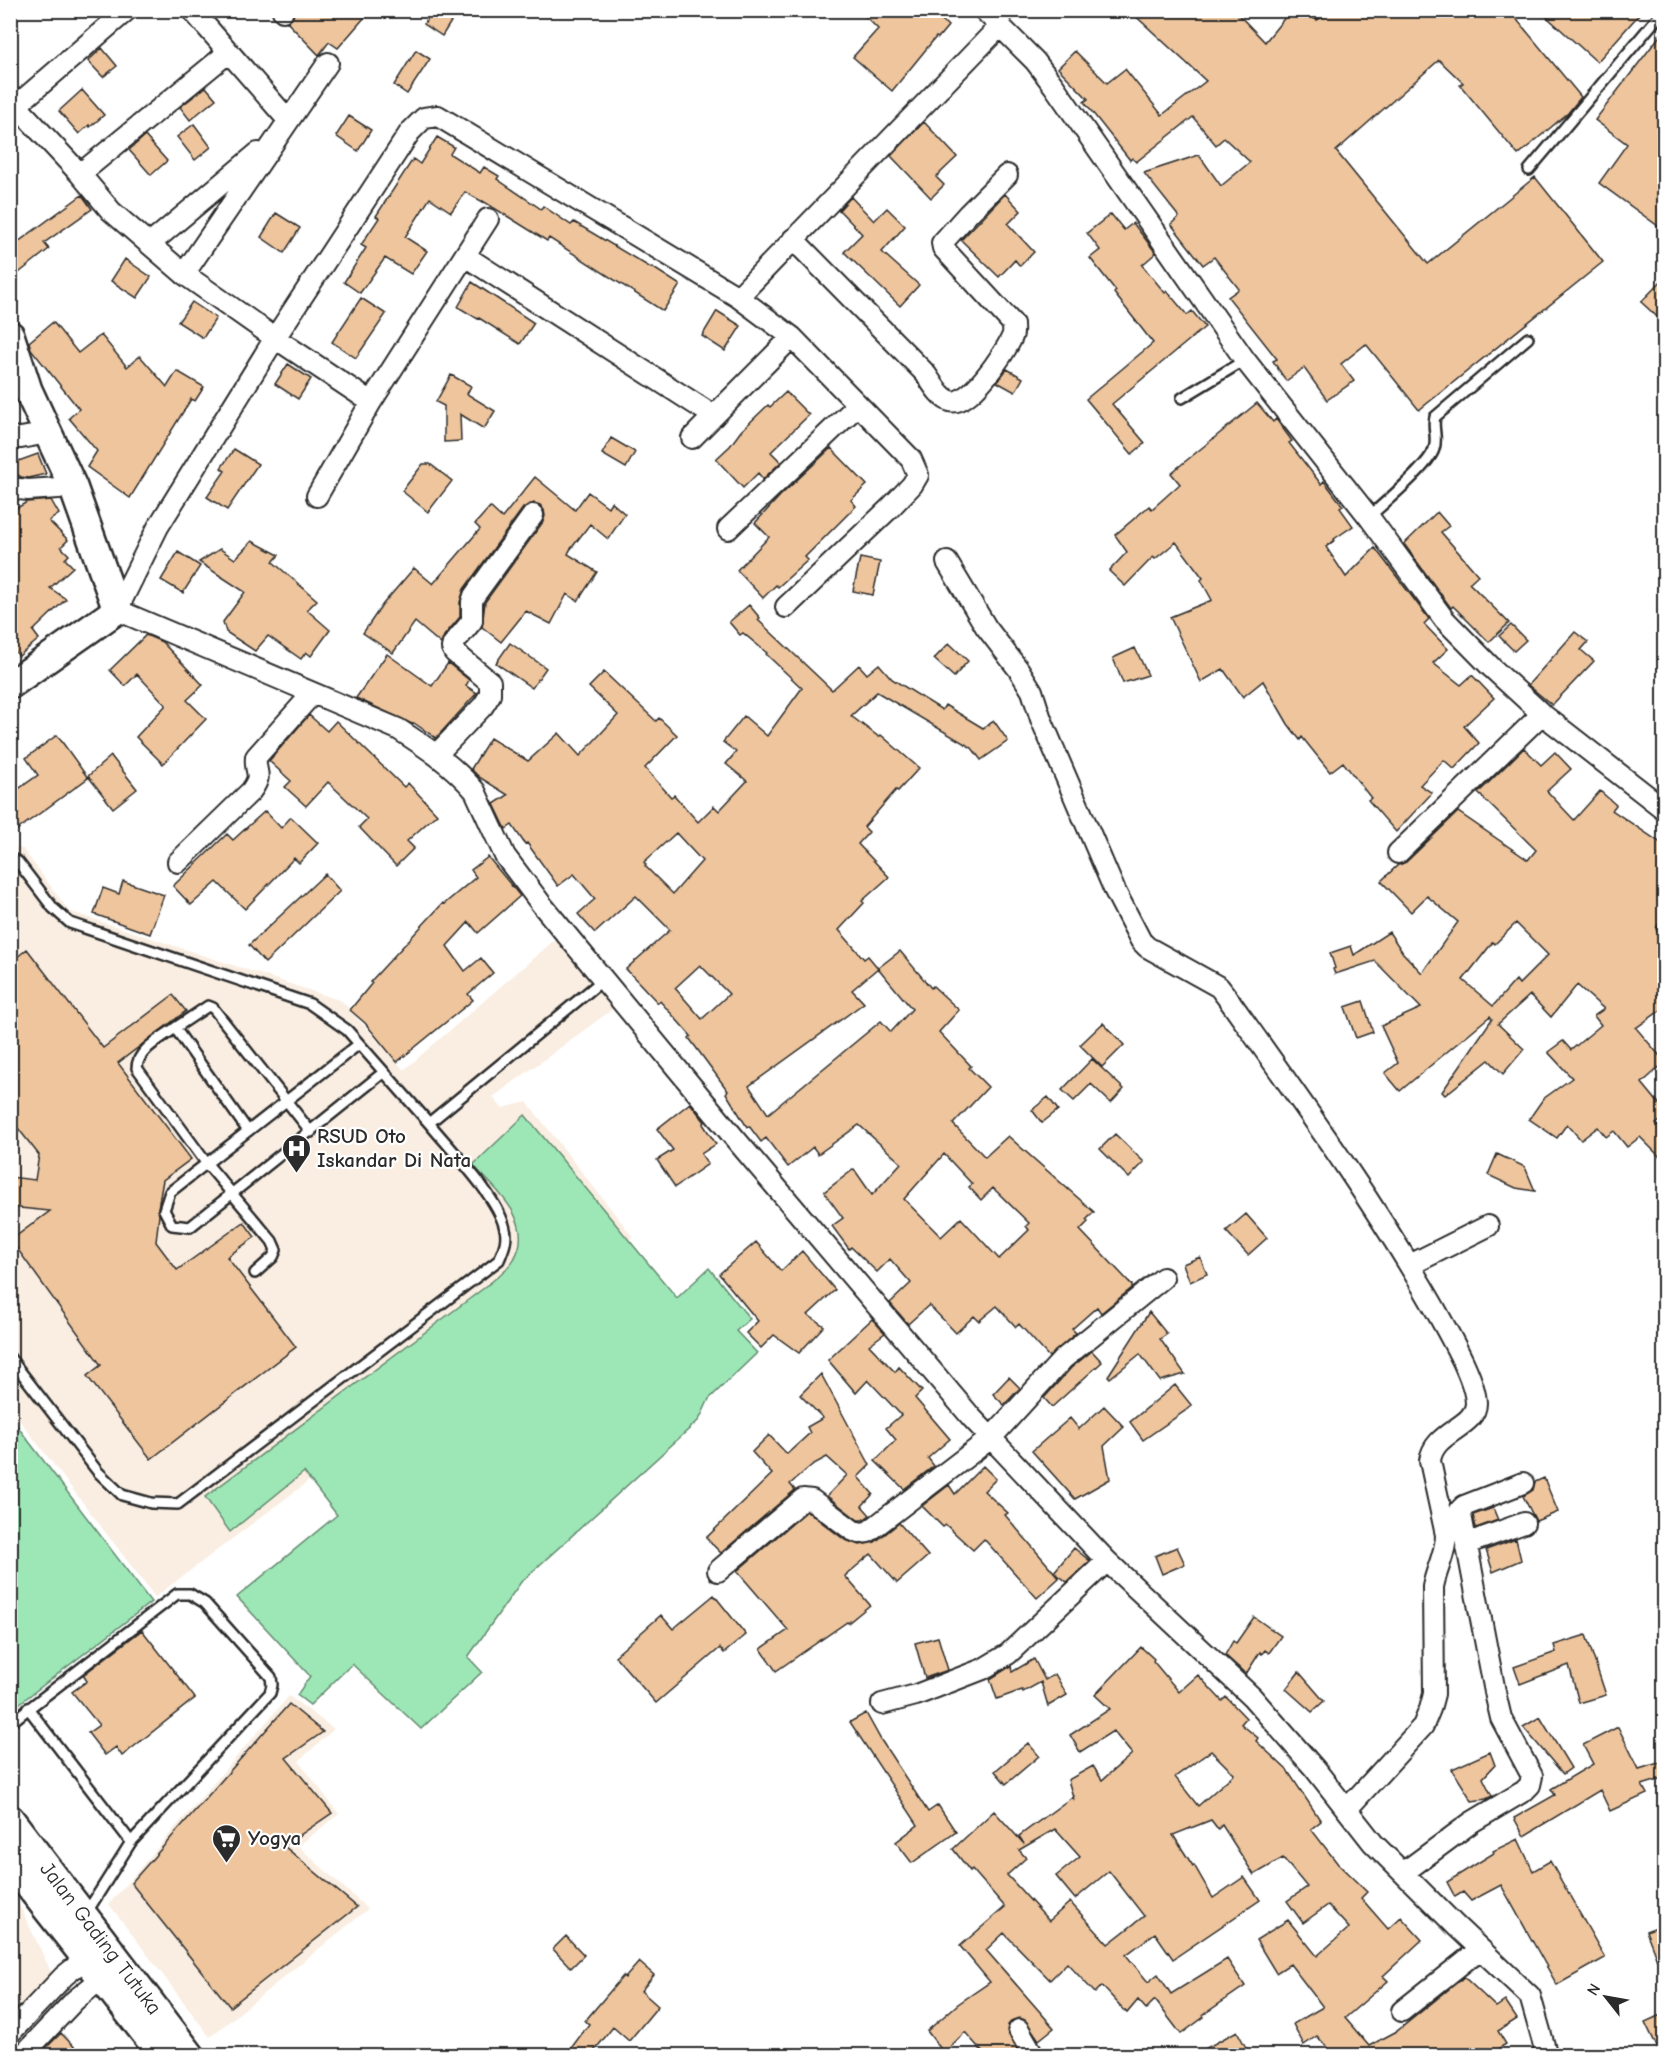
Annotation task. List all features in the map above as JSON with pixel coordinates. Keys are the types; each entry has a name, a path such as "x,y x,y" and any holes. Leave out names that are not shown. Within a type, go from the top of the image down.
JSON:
{"main road":[{"path":"10,335 28,390 73,487 117,610 10,685"},
{"name":"Jalan Gading Tutuka","path":"10,1819 84,1917 103,1961 163,2055"},
{"name":"Jalan Gading Tutuka","path":"10,1862 191,2055"}],"street":[{"path":"127,10 14,102 111,211 184,274 274,338 371,402"},
{"path":"192,10 288,120"},
{"path":"984,10 1035,61 1054,86 1245,360 1369,517 1444,619 1542,714 1665,809"},
{"path":"738,297 1000,25"},
{"path":"80,174 229,52"},
{"path":"184,274 328,63"},
{"path":"786,607 891,508 912,485 918,475 911,459 792,337 738,297 438,116 424,118 410,132 274,338 158,527 117,610 398,729 437,754 475,791 506,856 542,905 972,1418 1107,1561 1252,1697 1315,1769 1373,1843 1530,1996 1547,2055"},
{"path":"150,244 277,136"},
{"path":"794,239 925,373 944,397 951,402 958,402 972,393 1003,353 1014,335 1013,324 974,284 943,248 942,243 1007,176"},
{"path":"317,496 371,402 488,219"},
{"path":"465,256 714,416"},
{"path":"692,438 792,337"},
{"path":"728,529 858,405"},
{"path":"10,437 21,438 48,433"},
{"path":"10,488 28,490 73,487"},
{"path":"437,754 483,706 490,695 490,682 452,648 472,621 474,596 533,515"},
{"path":"947,562 986,627 1032,691 1041,719 1114,889 1140,940 1147,948 1219,987 1229,1000 1333,1147 1410,1265 1449,1334 1474,1389 1476,1409 1470,1418 1440,1440 1431,1452 1430,1461 1446,1535 1446,1546 1433,1587 1434,1694 1430,1709 1423,1726 1347,1809"},
{"path":"178,862 251,791 257,782 259,773 256,757 313,693"},
{"path":"1398,853 1542,714"},
{"path":"1410,1265 1488,1226"},
{"path":"718,1571 803,1499 812,1500 852,1530 859,1533 868,1532 991,1438 1063,1359 1163,1278"},
{"path":"1403,1873 1472,1822 1524,1791 1531,1780 1532,1776 1501,1718 1461,1512 1462,1507 1523,1483"},
{"path":"1466,1544 1524,1523"},
{"path":"882,1704 916,1695 983,1669 1008,1654 1107,1561"},
{"path":"1402,2011 1480,1949"},
{"path":"10,2032 64,1976 103,1961"},
{"path":"22,2055 75,2000 103,1961"},
{"path":"1020,2030 1035,2055"}],"lane":[{"path":"1529,170 1664,10"},
{"path":"1369,517 1431,457 1436,441 1435,417 1528,338"},
{"path":"1182,398 1245,360"},
{"path":"10,858 18,862 53,908 70,923 310,1004 346,1030 429,1123 493,1200 506,1229 505,1245 499,1260 178,1504 151,1503 122,1495 98,1472 10,1358"},
{"path":"429,1123 604,979"},
{"path":"255,1273 273,1257 276,1250 272,1241 207,1164 137,1068 137,1061 140,1055 175,1028 211,1006 311,1132"},
{"path":"175,1028 248,1131"},
{"path":"359,1044 171,1192 164,1210 172,1225 190,1227 384,1072"},
{"path":"10,1723 177,1594 190,1594 205,1603 271,1677 270,1693 131,1842 84,1917"},
{"path":"28,1708 131,1842"}],"shaded area":[{"name":"RSUD Oto Iskandar Di Nata","path":"11,846 23,849 69,911 342,1001 404,1070 559,936 617,1006 493,1097 502,1108 527,1102 633,1237 155,1597 11,1409"},
{"name":"Yogya","path":"289,1696 334,1729 299,1761 339,1814 298,1846 368,1909 210,2037 109,1904"},
{"path":"10,1885 53,1976 10,2020"}],"green space":[{"path":"525,1115 677,1298 709,1268 750,1319 736,1331 757,1353 709,1399 699,1420 521,1582 468,1657 482,1672 421,1729 352,1664 310,1705 297,1695 310,1676 237,1597 337,1515 304,1472 230,1532 205,1497 484,1288 508,1267 519,1245 520,1232 517,1220 502,1196 473,1165"},
{"path":"11,1418 151,1602 11,1710"}],"building":[{"path":"295,10 371,10 338,48 329,42 319,55 287,22 293,17"},
{"path":"432,10 444,10 454,17 442,36 424,24"},
{"path":"859,10 932,10 948,26 938,38 936,37 892,91 853,57 878,29"},
{"path":"1129,10 1234,10 1265,42 1291,10 1308,10 1317,20 1323,16 1323,10 1509,10 1581,97 1568,113 1518,155 1460,85 1463,83 1439,60 1336,151 1428,264 1535,177 1603,262 1419,410 1366,344 1341,364 1354,381 1327,400 1304,368 1286,381 1273,361 1277,359 1228,297 1239,289 1214,257 1203,265 1171,224 1179,217 1144,173 1199,155 1221,186 1250,162 1224,138 1216,145 1193,117 1136,162 1132,158 1130,160 1084,102 1088,99 1058,68 1075,51 1107,83 1125,69 1162,115 1206,81"},
{"path":"1539,10 1643,10 1597,62"},
{"path":"1665,29 1665,231 1599,183 1627,144 1595,120"},
{"path":"102,48 117,66 103,77 88,61"},
{"path":"416,50 430,59 407,94 394,85"},
{"path":"206,87 216,99 190,120 180,107"},
{"path":"82,90 104,115 79,134 59,111"},
{"path":"349,116 371,130 358,151 336,136"},
{"path":"924,122 957,157 936,177 944,185 931,198 891,156"},
{"path":"194,124 211,147 195,160 177,137"},
{"path":"145,136 167,161 151,175 129,150"},
{"path":"437,137 454,147 450,154 480,173 484,167 499,176 497,179 541,209 543,206 571,225 574,222 680,285 663,311 549,238 547,241 465,192 451,212 430,198 405,237 427,251 411,274 385,258 360,293 344,282 366,248 361,245 379,218 376,216 413,159 420,164"},
{"path":"1005,194 1021,211 1008,224 1034,252 1020,266 1015,260 999,277 961,240"},
{"path":"82,195 92,209 44,243 49,249 10,280 10,248"},
{"path":"851,197 874,221 887,208 905,226 882,252 919,285 900,306 844,252 862,234 839,210"},
{"path":"276,213 300,228 284,253 261,237"},
{"path":"1111,214 1124,230 1133,223 1156,253 1142,265 1187,315 1192,311 1205,327 1112,404 1145,443 1132,454 1086,399 1153,343 1090,258 1100,250 1087,233"},
{"path":"125,259 151,277 137,298 111,281"},
{"path":"1665,277 1665,324 1641,302"},
{"path":"472,282 534,323 520,344 458,307"},
{"path":"361,298 386,314 356,358 332,342"},
{"path":"192,302 216,318 203,338 178,322"},
{"path":"717,311 741,326 725,351 702,336"},
{"path":"53,322 78,353 101,335 127,367 140,356 167,387 177,371 204,387 195,401 191,399 130,498 87,467 97,451 69,418 79,409 31,349 29,342"},
{"path":"288,364 311,379 298,399 275,384"},
{"path":"1007,369 1023,378 1015,392 997,382"},
{"path":"451,375 471,386 467,394 495,411 484,429 460,414 461,441 444,442 444,406 436,402"},
{"path":"786,392 809,415 771,452 781,462 763,479 758,473 743,488 716,459 768,405 770,407"},
{"path":"1257,403 1273,422 1276,419 1292,441 1289,443 1321,484 1324,481 1343,506 1340,508 1353,526 1326,547 1346,577 1375,548 1429,619 1424,624 1448,649 1433,663 1461,685 1472,675 1494,698 1464,726 1479,743 1454,769 1444,760 1420,785 1432,793 1396,832 1368,800 1371,798 1343,762 1330,772 1302,737 1300,740 1263,681 1243,697 1223,669 1201,682 1170,617 1212,600 1201,580 1203,578 1176,542 1155,559 1153,557 1125,586 1109,571 1127,552 1115,535 1149,506 1152,509 1180,484 1171,473"},
{"path":"611,438 635,452 626,468 602,454"},
{"path":"831,448 867,485 851,500 856,506 805,557 808,560 763,598 737,570 769,537 755,523"},
{"path":"234,449 258,464 227,510 207,497 225,471 221,468"},
{"path":"38,454 46,474 28,478 21,477 10,470 10,464"},
{"path":"423,464 430,464 452,481 428,512 402,491"},
{"path":"535,477 575,510 588,492 608,507 611,502 625,514 608,539 590,524 570,550 568,554 597,572 578,601 567,594 551,624 526,611 501,642 482,627 485,602 543,522 544,510 540,505 534,503 523,508 464,589 460,602 460,617 444,636 441,644 415,622 393,653 363,633 383,604 414,568 433,584 480,529 475,524 490,507 502,518"},
{"path":"51,500 59,514 49,521 68,540 61,547 69,555 65,559 73,567 50,588 66,599 33,631 39,639 19,656 10,646 10,512 27,502"},
{"path":"1437,512 1449,526 1441,532 1478,575 1469,583 1509,623 1489,642 1453,606 1451,608 1404,544"},
{"path":"252,541 279,555 273,562 317,600 307,610 330,630 311,656 306,652 301,659 268,636 255,651 226,632 223,622 245,592 199,562 220,549 235,559"},
{"path":"178,552 200,566 183,593 161,580"},
{"path":"860,558 880,562 873,595 853,591"},
{"path":"749,605 760,618 758,620 832,690 859,665 867,674 879,664 892,679 942,710 945,705 983,728 994,721 1008,741 981,760 972,748 877,692 851,716 879,737 881,735 919,768 898,791 896,790 864,827 869,832 858,844 889,877 862,901 864,903 839,930 864,959 868,956 878,968 900,951 931,988 933,986 959,1010 939,1032 988,1087 953,1124 985,1157 1008,1136 1094,1212 1080,1230 1132,1285 1132,1288 1101,1313 1097,1307 1072,1329 1076,1333 1049,1357 1019,1324 1016,1327 997,1306 979,1321 974,1316 956,1333 929,1305 908,1324 890,1303 911,1283 890,1259 877,1272 851,1247 849,1249 832,1226 843,1218 824,1192 854,1169 872,1195 901,1163 859,1125 818,1154 813,1147 788,1167 766,1138 761,1142 749,1126 747,1127 726,1093 728,1091 689,1038 691,1036 660,1001 658,1003 626,969 670,930 636,896 595,933 578,914 595,899 574,874 558,886 512,825 506,829 494,804 508,795 479,777 471,769 490,738 528,761 559,733 580,756 618,715 589,687 604,672 656,721 659,718 677,735 645,768 698,822 714,806 719,811 747,781 726,764 736,752 723,742 744,716 767,736 802,688 767,653 743,633 740,635 729,622","holes":["676,833 702,861 673,894 645,866 644,862","700,965 729,994 702,1019 675,988","878,968 912,1009 891,1032 881,1021 768,1114 749,1086 864,1003 852,990","944,1154 972,1184 969,1187 981,1200 993,1188 1029,1223 1026,1226 1029,1230 999,1259 961,1218 941,1237 904,1199"]},
{"path":"1511,625 1526,640 1514,651 1499,636"},
{"path":"1575,632 1588,642 1581,650 1594,661 1552,705 1528,685"},
{"path":"146,635 162,642 203,685 187,700 206,719 163,764 136,737 166,705 137,674 125,686 110,670"},
{"path":"510,643 546,668 532,688 496,663"},
{"path":"949,643 968,661 954,677 934,659"},
{"path":"1135,648 1148,675 1123,683 1113,658"},
{"path":"387,654 432,686 448,663 469,680 466,686 477,693 436,738 414,723 356,698"},
{"path":"309,715 327,731 336,721 404,787 408,783 437,814 407,841 414,848 396,866 359,827 367,819 328,782 306,806 285,787 291,781 269,761"},
{"path":"57,735 88,778 17,830 10,821 10,795 38,775 26,758"},
{"path":"1524,748 1541,765 1555,752 1571,769 1547,791 1574,820 1600,791 1616,805 1612,810 1665,846 1665,920 1660,922 1656,929 1659,935 1665,935 1665,1007 1636,1028 1665,1062 1642,1083 1665,1111 1665,1117 1656,1124 1665,1132 1665,1162 1640,1137 1627,1147 1614,1131 1606,1137 1598,1127 1581,1140 1567,1124 1557,1138 1529,1119 1543,1099 1572,1078 1548,1052 1563,1041 1571,1050 1601,1025 1594,1016 1604,1009 1577,985 1551,1017 1530,995 1498,1024 1524,1049 1503,1074 1489,1060 1445,1095 1442,1092 1492,1019 1490,1016 1400,1091 1385,1073 1398,1063 1381,1026 1421,1008 1375,961 1335,974 1330,953 1351,946 1354,955 1389,932 1403,953 1422,973 1458,922 1427,896 1411,912 1381,881 1398,865 1406,862 1458,812 1528,860 1536,850 1478,793","holes":["1516,923 1548,955 1519,984 1516,980 1493,1006 1463,980 1493,942 1495,944"]},
{"path":"111,756 137,789 113,808 88,776"},
{"path":"265,811 281,828 291,817 318,843 299,863 294,858 245,909 217,882 191,905 173,886 227,834 233,840"},
{"path":"488,857 520,896 478,933 469,922 447,946 465,971 481,958 493,973 468,994 473,1000 397,1062 365,1023 350,1010 372,983 370,982 443,903 476,877 471,870"},
{"path":"325,874 340,891 265,963 249,945"},
{"path":"123,881 164,895 150,934 94,914 103,888 119,894"},
{"path":"27,949 103,1048 173,995 186,1011 118,1063 191,1159 163,1180 158,1208 156,1242 177,1270 244,1222 255,1237 227,1257 296,1347 151,1459 87,1376 101,1365 11,1240 50,1211 10,1207 10,1177 35,1180 39,1155 10,1118 10,963"},
{"path":"1363,1001 1373,1032 1356,1038 1345,1007"},
{"path":"1103,1023 1124,1045 1102,1067 1080,1045"},
{"path":"1092,1059 1124,1089 1111,1103 1091,1084 1074,1101 1062,1090"},
{"path":"1048,1097 1058,1110 1042,1123 1032,1110"},
{"path":"690,1103 705,1122 703,1124 716,1144 701,1154 708,1164 675,1187 657,1160 673,1150 657,1129"},
{"path":"1115,1134 1144,1162 1129,1178 1100,1149"},
{"path":"1497,1154 1525,1167 1535,1191 1516,1188 1488,1175"},
{"path":"1246,1214 1267,1238 1248,1255 1226,1231"},
{"path":"756,1242 781,1271 802,1251 835,1290 808,1315 824,1326 799,1353 774,1335 761,1348 746,1333 758,1321 719,1274"},
{"path":"1200,1257 1207,1274 1190,1282 1183,1264"},
{"path":"1149,1312 1167,1334 1160,1339 1185,1374 1160,1381 1140,1354 1110,1378 1108,1376"},
{"path":"872,1319 885,1333 869,1345 895,1372 899,1367 922,1391 915,1398 950,1439 928,1458 934,1466 904,1489 875,1461 896,1440 886,1428 901,1415 868,1380 856,1393 828,1360"},
{"path":"1092,1351 1102,1362 1052,1407 1044,1398 1071,1368"},
{"path":"821,1374 870,1465 858,1477 873,1494 862,1506 870,1515 863,1520 858,1520 827,1496 847,1475 827,1457 812,1465 790,1484 795,1490 721,1553 706,1538 772,1474 752,1452 769,1435 787,1454 810,1433 807,1427 823,1418 800,1395"},
{"path":"1009,1377 1020,1388 1004,1405 993,1394"},
{"path":"1175,1385 1192,1406 1143,1440 1130,1422"},
{"path":"1104,1406 1124,1427 1104,1446 1110,1479 1075,1499 1032,1451 1070,1418 1079,1429"},
{"path":"983,1466 996,1479 984,1491 1008,1513 1005,1515 1059,1578 1037,1598 984,1539 973,1550 946,1525 943,1527 922,1506 949,1485 955,1494"},
{"path":"1544,1478 1558,1512 1536,1521 1523,1496 1533,1490 1535,1482"},
{"path":"1493,1508 1498,1520 1476,1528 1473,1515"},
{"path":"807,1511 845,1540 860,1545 875,1542 899,1523 928,1556 897,1583 871,1554 845,1576 870,1605 848,1623 776,1671 761,1649 788,1630 737,1571"},
{"path":"1516,1539 1521,1560 1493,1572 1486,1550"},
{"path":"1177,1547 1185,1564 1162,1574 1155,1556"},
{"path":"1074,1548 1090,1561 1067,1582 1054,1572"},
{"path":"714,1595 746,1635 724,1653 720,1648 656,1703 615,1656 661,1615 673,1629"},
{"path":"1254,1617 1281,1636 1269,1653 1265,1650 1262,1654 1260,1652 1246,1674 1225,1655 1233,1641 1236,1643"},
{"path":"142,1630 195,1698 122,1756 116,1747 105,1755 88,1733 99,1725 72,1692 87,1681 83,1675"},
{"path":"1586,1635 1606,1695 1579,1703 1569,1665 1520,1684 1514,1667 1556,1652 1554,1645"},
{"path":"938,1637 948,1670 925,1678 915,1643"},
{"path":"1141,1647 1154,1659 1153,1661 1179,1692 1198,1675 1222,1701 1226,1697 1246,1718 1241,1724 1258,1738 1256,1741 1287,1770 1321,1821 1311,1829 1338,1864 1367,1892 1361,1898 1388,1929 1401,1917 1422,1940 1383,1976 1388,1981 1345,2018 1369,2046 1397,2031 1464,1977 1496,2007 1505,2001 1517,2019 1498,2031 1506,2044 1488,2055 1334,2055 1317,2036 1304,2045 1293,2024 1323,2007 1290,1964 1276,1973 1256,1940 1288,1920 1317,1956 1349,1928 1328,1905 1303,1923 1287,1901 1307,1887 1283,1858 1254,1875 1222,1825 1218,1829 1211,1820 1173,1835 1213,1898 1244,1877 1260,1900 1173,1959 1155,1933 1126,1955 1148,1982 1158,1974 1171,1994 1227,1959 1245,1986 1203,2015 1204,2017 1181,2034 1155,2000 1146,2009 1138,2000 1127,2013 1102,1986 1095,1993 1067,1963 1050,1980 1004,1933 986,1950 1054,2028 1039,2040 1025,2020 1020,2018 1013,2020 1008,2025 1007,2031 1020,2055 985,2055 965,2032 944,2053 927,2031 958,2004 990,1982 960,1946 1005,1907 972,1869 970,1871 953,1849 994,1811 1024,1844 1019,1836 1072,1797 1074,1800 1068,1780 1093,1766 1102,1780 1132,1754 1113,1731 1080,1752 1070,1735 1110,1709 1095,1695","holes":["1211,1751 1234,1774 1198,1806 1175,1777","1055,1829 1080,1857 1056,1876 1075,1899 1109,1871 1144,1916 1108,1944 1070,1902 1049,1921 1007,1875 1026,1858 1019,1850"]},
{"path":"1034,1659 1045,1680 1055,1674 1067,1695 1048,1706 1041,1682 1023,1692 1022,1690 997,1699 990,1679 1011,1666 1012,1672"},
{"path":"1299,1672 1324,1701 1312,1712 1286,1689"},
{"name":"Yogya","path":"289,1704 323,1732 286,1758 332,1813 284,1846 357,1907 230,2007 131,1883"},
{"path":"866,1713 928,1812 938,1805 956,1832 912,1863 896,1842 918,1825 850,1722"},
{"path":"1540,1717 1571,1768 1563,1774 1523,1727"},
{"path":"1618,1727 1639,1769 1665,1761 1665,1778 1642,1785 1647,1794 1610,1811 1600,1790 1524,1836 1514,1818 1555,1795 1551,1789 1593,1764 1583,1745"},
{"path":"1028,1743 1039,1756 1006,1784 995,1771"},
{"path":"1490,1752 1495,1765 1483,1778 1492,1796 1472,1801 1452,1769"},
{"path":"1518,1839 1533,1871 1550,1861 1605,1958 1557,1985 1501,1885 1471,1901 1463,1892 1455,1897 1447,1882 1494,1853 1493,1851"},
{"path":"1665,1924 1665,1975 1663,1975 1646,1931"},
{"path":"566,1936 584,1955 571,1968 553,1949"},
{"path":"639,1962 654,1975 641,1991 658,2006 629,2041 613,2027 591,2055 566,2055 589,2024 585,2021 623,1976 625,1978"},
{"path":"1665,2013 1665,2055 1661,2055 1645,2022"},
{"path":"1237,2031 1250,2055 1194,2055"},
{"path":"61,2033 82,2055 39,2055"}],"place":[{"name":"RSUD Oto Iskandar Di Nata","path":"296,1174"},
{"name":"Yogya","path":"227,1864"}]}
